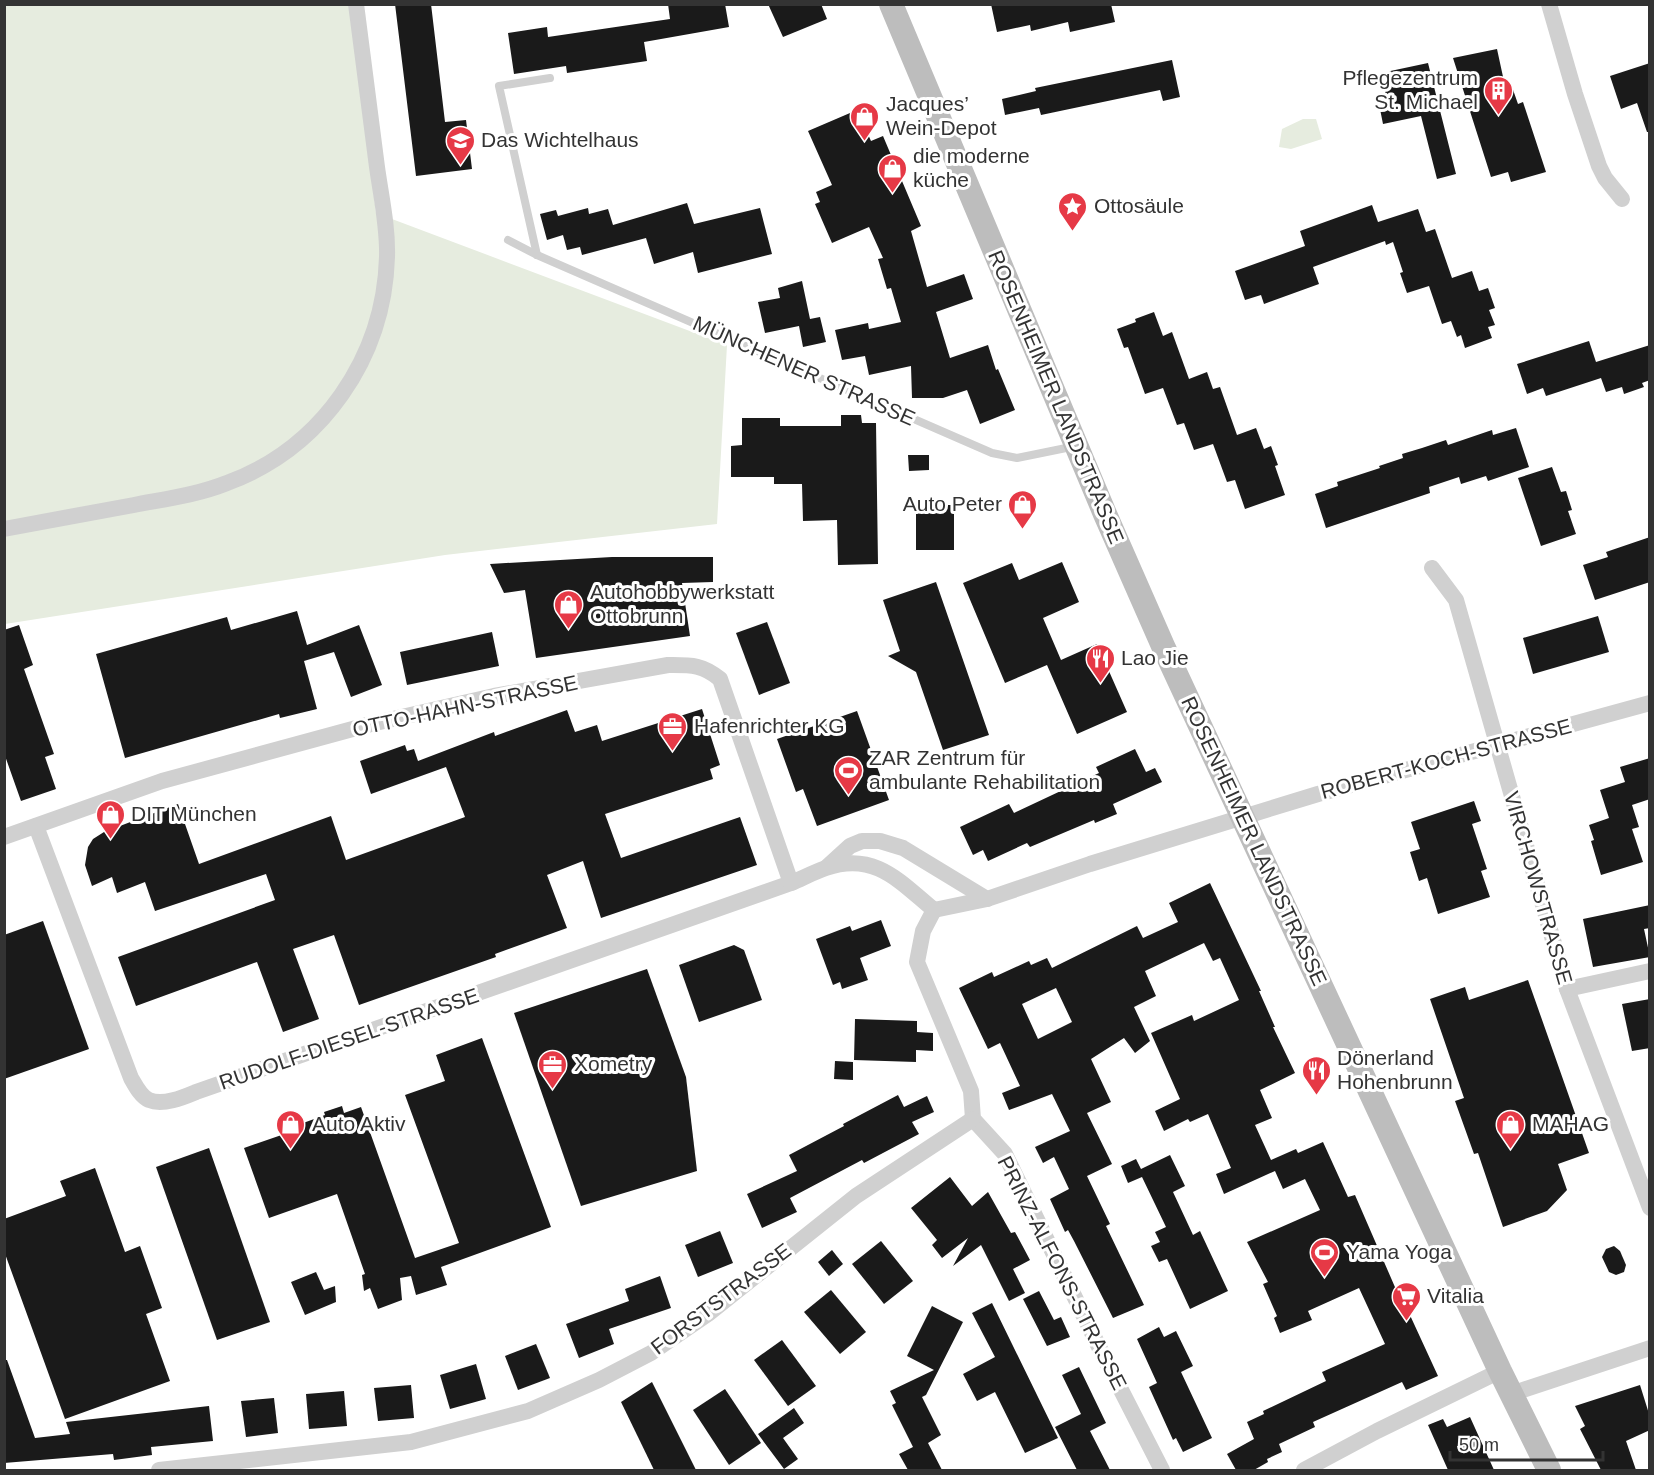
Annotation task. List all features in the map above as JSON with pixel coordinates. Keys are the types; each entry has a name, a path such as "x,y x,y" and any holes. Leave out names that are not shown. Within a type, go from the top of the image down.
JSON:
{"main road":[{"name":"ROSENHEIMER LANDSTRASSE","path":"891,4 1076,446 1163,646 1500,1371 1549,1470"}],"street":[{"path":"4,530 190,495 226,484 282,455 309,434 346,391 360,366 381,308 387,255 356,4"},
{"path":"1550,4 1575,94 1599,166 1605,178 1622,199"},
{"name":"VIRCHOWSTRASSE","path":"1432,568 1456,600 1567,989 1650,1208"},
{"name":"OTTO-HAHN-STRASSE","path":"4,837 162,781 371,724 494,696 668,665 693,665 709,670 720,679 791,883"},
{"name":"ROBERT-KOCH-STRASSE","path":"1242,816 1650,703"},
{"path":"974,1119 971,1091 917,962 923,931 934,909 987,899 1242,816"},
{"name":"RUDOLF-DIESEL-STRASSE","path":"36,826 131,1078 140,1092 149,1100 164,1101 182,1097 791,883 827,867 870,864 889,873 934,909"},
{"name":"RUDOLF-DIESEL-STRASSE","path":"827,867 850,846 862,841 880,841 903,848 987,899"},
{"path":"1567,989 1650,971"},
{"name":"FORSTSTRASSE","path":"159,1470 411,1442 528,1411 599,1380 651,1353 708,1314 856,1196 974,1119"},
{"name":"PRINZ-ALFONS-STRASSE","path":"974,1119 1005,1154 1162,1470"},
{"path":"1511,1394 1650,1348"},
{"path":"1304,1470 1377,1431 1500,1371"}],"lane":[{"path":"537,255 499,86 550,78"},
{"name":"MÜNCHENER STRASSE","path":"508,240 537,255 992,453 1017,458 1076,446"}],"shaded area":[{"path":"5,5 351,5 376,213 727,345 717,524 445,555 5,624"},
{"path":"1303,119 1316,119 1322,139 1291,149 1279,147 1282,129"}],"building":[{"path":"395,4 431,4 445,122 466,120 472,169 416,176"},
{"path":"668,4 725,4 729,27 644,42 647,61 567,73 566,66 514,74 508,33 547,27 548,37 670,19"},
{"path":"768,4 821,4 827,19 783,37"},
{"path":"991,4 1111,4 1115,22 1070,32 1068,22 1031,31 1030,25 997,32"},
{"name":"Pflegezentrum St. Michael","path":"1497,49 1505,86 1511,84 1518,104 1523,102 1546,172 1511,182 1508,172 1491,177 1453,58"},
{"path":"1172,60 1180,97 1163,101 1160,90 1041,115 1039,108 1005,115 1002,99 1036,91 1035,88"},
{"path":"1428,63 1456,174 1437,179 1421,116 1383,124 1379,104 1387,102 1381,73"},
{"path":"1650,63 1650,132 1647,132 1637,103 1621,109 1610,76"},
{"path":"857,110 871,141 883,136 921,226 911,231 927,287 964,274 973,299 936,312 950,358 988,345 996,370 998,369 1015,410 980,424 967,390 943,398 912,398 911,366 869,375 865,356 842,360 835,330 868,323 869,329 901,322 891,288 887,289 878,259 883,258 869,227 832,243 815,204 820,202 816,192 832,185 808,131"},
{"path":"687,203 694,224 760,208 772,254 698,273 693,252 654,264 646,238 582,255 580,247 567,250 563,235 547,240 540,214 556,210 558,216 588,208 589,214 608,209 613,225"},
{"path":"1372,205 1378,222 1418,209 1426,232 1435,229 1452,278 1472,271 1479,291 1488,288 1495,308 1489,310 1495,325 1488,327 1492,338 1465,348 1461,335 1457,337 1451,321 1442,324 1429,286 1407,293 1393,242 1386,245 1385,241 1313,267 1319,284 1264,304 1261,295 1245,300 1235,271 1305,246 1300,231"},
{"path":"802,281 810,319 820,317 826,342 803,347 799,326 765,333 758,302 780,298 778,288"},
{"path":"1154,312 1163,336 1172,332 1189,379 1207,372 1213,389 1220,387 1237,435 1256,428 1264,449 1271,446 1285,495 1245,509 1235,480 1227,482 1213,444 1194,450 1184,423 1177,425 1163,388 1145,394 1128,347 1124,348 1117,329"},
{"path":"1589,341 1596,362 1650,345 1650,380 1642,383 1644,387 1624,394 1622,387 1606,392 1601,378 1546,396 1543,388 1527,394 1517,364"},
{"path":"841,415 861,415 862,423 876,423 878,564 838,565 837,520 803,521 802,484 774,484 774,477 731,477 731,446 742,445 742,418 780,418 780,426 841,426"},
{"path":"1516,428 1529,467 1488,481 1486,476 1461,484 1459,477 1429,487 1430,493 1326,528 1315,494 1338,486 1337,482 1380,468 1379,466 1403,458 1402,454 1446,440 1448,445 1492,430 1493,435"},
{"path":"908,455 929,455 929,470 909,471"},
{"path":"1552,467 1561,492 1566,491 1572,510 1568,511 1576,534 1541,546 1518,478"},
{"path":"916,505 954,505 954,550 916,550"},
{"path":"1650,537 1650,582 1595,600 1583,565 1608,557 1606,552"},
{"path":"612,557 713,557 713,582 682,583 690,636 536,658 525,590 504,593 490,564"},
{"path":"1062,562 1079,602 1043,618 1061,660 1097,644 1127,712 1077,734 1047,665 1005,683 963,583 1012,563 1019,580"},
{"path":"936,582 989,735 943,750 916,672 888,656 900,651 883,600"},
{"path":"297,611 307,645 359,625 382,685 351,697 334,652 304,661 317,709 280,718 279,714 125,758 96,654 227,617 231,630"},
{"path":"1598,616 1609,652 1533,674 1523,638"},
{"path":"767,622 790,683 759,695 736,633"},
{"path":"19,625 33,665 24,669 54,754 45,757 56,789 21,801 4,753 4,630"},
{"path":"492,632 499,666 407,685 400,652"},
{"path":"702,709 720,765 710,769 713,779 605,814 621,858 740,817 757,865 601,918 583,861 547,875 567,928 495,954 496,957 359,1005 334,935 293,949 319,1019 283,1032 257,962 136,1006 118,957 275,900 266,874 155,911 145,882 117,893 112,877 92,886 85,865 88,847 93,839 104,832 178,804 199,864 331,816 346,860 465,817 446,767 371,794 360,761 405,745 407,751 414,749 418,761 494,732 495,736 567,710 575,732 597,725 602,741"},
{"path":"857,711 889,800 817,826 803,789 796,792 777,739"},
{"path":"1135,749 1146,772 1155,768 1162,782 1113,804 1117,814 1095,823 1094,820 1030,847 1027,843 988,861 983,850 973,855 960,827 1009,804 1014,813 1099,773 1096,767"},
{"path":"1650,758 1650,799 1632,805 1639,827 1632,829 1643,862 1601,875 1589,825 1609,818 1600,790 1625,782 1620,767"},
{"path":"1474,801 1481,821 1472,824 1487,869 1481,871 1490,897 1438,914 1427,878 1419,881 1410,852 1420,849 1411,822"},
{"path":"1210,883 1261,991 1259,991 1275,1027 1273,1027 1295,1073 1260,1090 1272,1118 1255,1125 1271,1160 1296,1149 1298,1153 1323,1142 1348,1197 1355,1195 1401,1301 1403,1300 1438,1376 1406,1390 1402,1382 1313,1422 1315,1427 1279,1444 1282,1452 1267,1459 1268,1462 1254,1470 1236,1470 1227,1454 1254,1439 1247,1422 1264,1414 1263,1411 1326,1381 1322,1372 1385,1344 1359,1288 1308,1311 1312,1320 1280,1333 1274,1318 1277,1316 1263,1284 1268,1282 1247,1242 1320,1210 1305,1179 1283,1189 1275,1171 1224,1194 1216,1174 1231,1168 1208,1114 1190,1122 1188,1119 1164,1131 1155,1111 1180,1099 1151,1033 1192,1015 1194,1021 1239,1000 1220,958 1213,961 1204,943 1145,971 1156,996 1134,1007 1150,1041 1135,1053 1124,1038 1091,1059 1111,1102 1087,1113 1112,1164 1087,1176 1110,1224 1106,1226 1144,1305 1113,1318 1068,1230 1065,1232 1050,1199 1069,1189 1054,1157 1043,1163 1035,1147 1070,1131 1052,1094 1009,1110 1002,1093 1020,1086 1000,1043 988,1049 959,988 992,972 994,977 1029,961 1031,965 1047,958 1052,968 1137,926 1143,938 1178,922 1169,903","holes":["1056,988 1072,1022 1038,1039 1022,1004"]},
{"path":"1650,905 1650,928 1644,929 1650,957 1593,967 1583,919"},
{"path":"881,920 891,946 860,958 868,980 842,989 840,982 833,985 816,939 850,926 852,931"},
{"path":"43,921 89,1049 4,1079 4,935"},
{"path":"734,945 744,950 762,1000 699,1022 679,965"},
{"path":"647,969 686,1077 697,1171 581,1206 514,1013"},
{"path":"1528,980 1589,1153 1558,1164 1567,1190 1547,1211 1503,1227 1478,1153 1474,1154 1455,1101 1464,1098 1430,999 1465,987 1469,1000"},
{"path":"1650,999 1650,1048 1632,1051 1622,1004"},
{"path":"855,1019 917,1021 917,1032 933,1033 933,1051 916,1050 916,1062 854,1060"},
{"path":"482,1038 551,1227 441,1267 447,1285 416,1295 411,1276 400,1278 402,1300 378,1309 370,1288 364,1291 362,1275 365,1274 337,1194 269,1218 244,1148 296,1130 295,1126 325,1115 324,1112 342,1106 344,1113 361,1107 415,1258 459,1243 405,1095 445,1081 436,1055"},
{"path":"835,1061 853,1062 853,1080 834,1079"},
{"path":"898,1095 904,1107 927,1096 934,1112 912,1122 919,1134 864,1163 862,1160 790,1198 797,1212 762,1228 747,1194 797,1171 789,1155"},
{"path":"209,1148 270,1322 217,1340 156,1167"},
{"path":"1170,1155 1185,1186 1173,1192 1193,1235 1200,1231 1228,1291 1190,1309 1167,1259 1159,1262 1151,1246 1160,1242 1155,1232 1166,1227 1142,1177 1128,1183 1121,1166 1136,1159 1141,1169"},
{"path":"95,1168 125,1252 140,1246 162,1308 146,1314 170,1381 65,1419 4,1251 4,1219 66,1196 60,1181"},
{"path":"950,1177 972,1206 988,1192 1011,1233 1015,1232 1030,1260 1013,1269 1025,1293 1009,1301 981,1245 953,1266 968,1238 942,1258 932,1245 937,1240 911,1208"},
{"path":"720,1231 733,1263 698,1277 685,1245"},
{"path":"881,1241 913,1281 884,1304 852,1264"},
{"path":"1614,1246 1620,1251 1626,1265 1624,1272 1616,1275 1609,1272 1602,1257 1606,1249"},
{"path":"832,1250 843,1264 829,1276 818,1262"},
{"path":"316,1272 324,1290 335,1286 336,1302 305,1315 291,1282"},
{"path":"660,1276 671,1308 609,1329 614,1344 579,1358 566,1324 629,1301 625,1289"},
{"path":"831,1290 866,1332 840,1354 804,1312"},
{"path":"1039,1291 1054,1320 1061,1317 1070,1337 1047,1346 1023,1299"},
{"path":"992,1303 1058,1438 1025,1453 995,1392 977,1401 963,1374 995,1357 972,1313"},
{"path":"932,1306 963,1322 926,1395 922,1397 941,1435 928,1443 942,1470 908,1470 899,1454 913,1447 892,1405 896,1403 890,1391 934,1370 907,1356"},
{"path":"1159,1327 1164,1337 1176,1331 1193,1366 1181,1372 1212,1438 1183,1452 1176,1438 1173,1440 1149,1387 1157,1383 1137,1339"},
{"path":"782,1340 816,1386 788,1406 754,1360"},
{"path":"536,1344 550,1378 518,1390 505,1356"},
{"path":"4,1360 7,1360 35,1438 70,1434 66,1422 209,1406 213,1441 151,1447 152,1455 114,1460 113,1454 4,1463"},
{"path":"476,1364 486,1399 450,1409 440,1375"},
{"path":"1079,1367 1106,1423 1090,1431 1110,1470 1077,1470 1055,1427 1081,1414 1062,1375"},
{"path":"652,1382 696,1470 654,1470 621,1402"},
{"path":"411,1385 414,1418 378,1421 374,1388"},
{"path":"1640,1385 1650,1417 1650,1430 1626,1441 1636,1470 1601,1470 1580,1429 1585,1426 1575,1406"},
{"path":"725,1389 761,1443 729,1465 693,1410"},
{"path":"344,1391 347,1426 309,1429 306,1394"},
{"path":"274,1398 278,1433 246,1437 241,1401"},
{"path":"794,1408 804,1423 783,1438 798,1459 784,1469 758,1434"},
{"path":"1470,1417 1494,1470 1448,1470 1428,1425 1443,1419 1447,1427"}],"place":[{"name":"Pflegezentrum St. Michael","path":"1499,116"},
{"name":"Jacques’ Wein-Depot","path":"865,142"},
{"name":"Das Wichtelhaus","path":"460,166"},
{"name":"die moderne küche","path":"892,194"},
{"name":"Ottosäule","path":"1073,232"},
{"name":"Auto Peter","path":"1023,530"},
{"name":"Autohobbywerkstatt Ottobrunn","path":"569,630"},
{"name":"Lao Jie","path":"1100,684"},
{"name":"Hafenrichter KG","path":"673,752"},
{"name":"ZAR Zentrum für ambulante Rehabilitation","path":"848,796"},
{"name":"DIT München","path":"110,840"},
{"name":"Xometry","path":"553,1090"},
{"name":"Dönerland Hohenbrunn","path":"1316,1096"},
{"name":"Auto Aktiv","path":"291,1150"},
{"name":"MAHAG","path":"1511,1150"},
{"name":"Yama Yoga","path":"1325,1278"},
{"name":"Vitalia","path":"1406,1322"}]}
